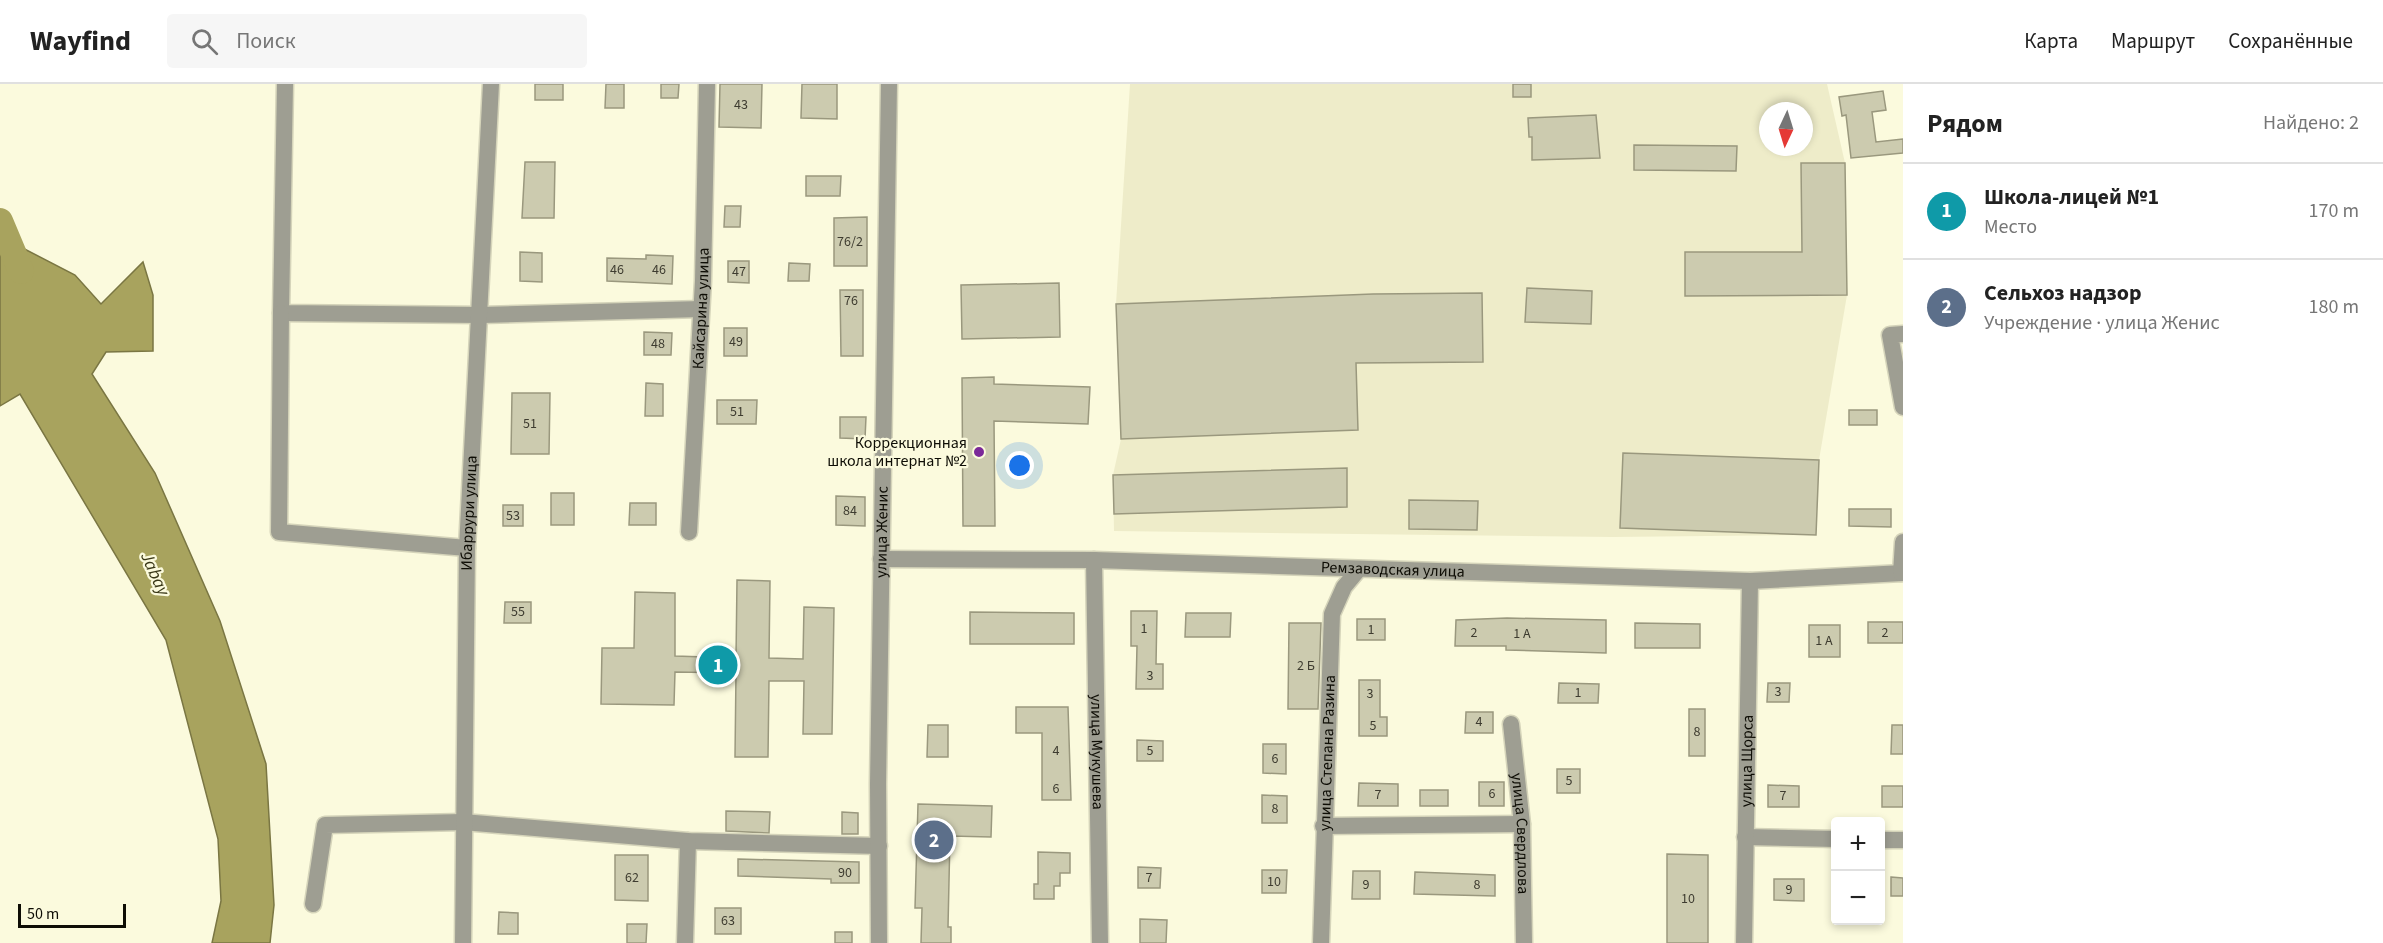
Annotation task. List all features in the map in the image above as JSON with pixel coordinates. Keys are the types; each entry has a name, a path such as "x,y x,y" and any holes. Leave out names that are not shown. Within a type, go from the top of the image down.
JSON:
{"street":[{"path":"285,84 279,532 467,548"},
{"name":"Ибаррури улица","path":"463,943 467,548 481,315 491,84"},
{"name":"Кайсарина улица","path":"689,532 701,309 707,84"},
{"name":"улица Женис","path":"879,943 881,559 889,84"},
{"path":"281,314 481,315 701,309"},
{"path":"1903,334 1890,335 1903,407"},
{"path":"1902,573 1903,542"},
{"name":"Ремзаводская улица","path":"881,559 1094,560 1750,582 1902,573"},
{"name":"улица Мукушева","path":"1094,560 1100,943"},
{"name":"улица Степана Разина","path":"1321,943 1323,826 1332,614 1344,587 1359,569"},
{"name":"улица Щорса","path":"1744,943 1750,582"},
{"name":"улица Свердлова","path":"1511,724 1522,824 1524,943"},
{"path":"314,904 324,825 463,822 688,841 879,846"},
{"path":"1323,826 1522,824"},
{"path":"1745,837 1831,839"},
{"path":"1885,840 1903,840"},
{"path":"685,943 688,841"}],"shaded area":[{"path":"1130,84 1827,84 1845,163 1847,295 1819,460 1816,535 1612,537 1114,531 1113,475 1121,439 1116,304"}],"water":[{"path":"7,240 75,275 101,304 143,262 153,295 153,351 106,352 92,374 155,473 220,621 266,764 274,905 270,943 212,943 221,901 218,839 166,640 20,394 0,406 0,246"}],"building":[{"path":"535,84 563,84 563,100 535,100"},
{"path":"606,84 624,84 624,108 605,108"},
{"path":"661,84 679,84 678,98 661,98"},
{"path":"720,84 762,84 761,128 719,127"},
{"path":"802,84 837,84 837,119 801,118"},
{"path":"1513,84 1531,84 1531,97 1513,97"},
{"path":"1883,91 1886,110 1872,112 1876,142 1903,139 1903,153 1851,158 1846,115 1842,116 1839,97"},
{"path":"1596,115 1600,158 1532,160 1532,137 1529,137 1528,118"},
{"path":"1634,145 1737,146 1736,171 1634,170"},
{"path":"525,162 555,162 554,218 522,218"},
{"path":"1801,163 1845,163 1847,295 1685,296 1685,252 1802,252"},
{"path":"806,176 841,176 840,196 806,196"},
{"path":"725,206 741,206 740,227 724,227"},
{"path":"867,217 867,266 834,266 834,218"},
{"path":"520,252 542,253 542,282 520,281"},
{"path":"646,255 673,256 672,284 607,281 607,258 646,259"},
{"path":"728,261 749,261 749,283 728,282"},
{"path":"789,263 810,264 809,281 788,281"},
{"path":"1059,283 1060,337 962,339 961,285"},
{"path":"1527,288 1592,291 1591,324 1525,322"},
{"path":"840,290 863,290 863,356 841,356"},
{"path":"1482,293 1483,362 1356,363 1358,430 1121,439 1116,304 1373,294"},
{"path":"724,328 747,328 747,356 724,356"},
{"path":"644,332 672,333 671,355 644,355"},
{"path":"994,377 994,384 1090,387 1088,424 994,421 995,526 963,526 962,378"},
{"path":"646,383 663,384 663,416 645,416"},
{"path":"512,393 550,393 549,454 511,454"},
{"path":"717,400 757,400 756,424 717,424"},
{"path":"1849,410 1877,410 1877,425 1849,425"},
{"path":"840,417 866,417 865,439 840,438"},
{"path":"1623,453 1819,460 1816,535 1620,528"},
{"path":"1347,468 1347,507 1114,514 1113,475"},
{"path":"551,493 574,493 574,525 551,525"},
{"path":"836,496 865,497 865,526 836,525"},
{"path":"1409,500 1478,501 1477,530 1409,529"},
{"path":"630,503 656,503 656,525 629,525"},
{"path":"503,505 523,505 523,526 503,526"},
{"path":"1849,509 1891,509 1891,527 1849,526"},
{"path":"737,580 770,581 769,658 803,659 804,607 834,608 832,734 803,734 804,681 769,681 768,757 735,757 736,673 675,672 674,705 601,704 602,648 634,648 635,592 675,593 675,656 736,658"},
{"path":"505,602 531,602 531,623 504,623"},
{"path":"1131,611 1157,611 1156,664 1163,664 1163,689 1136,689 1137,646 1131,646"},
{"path":"970,612 1074,613 1074,644 970,644"},
{"path":"1186,613 1231,613 1230,637 1185,637"},
{"path":"1507,618 1606,620 1606,653 1506,650 1506,646 1455,646 1456,620"},
{"path":"1357,619 1385,619 1385,640 1357,640"},
{"path":"1868,622 1903,622 1903,643 1868,643"},
{"path":"1289,623 1321,623 1318,709 1288,709"},
{"path":"1635,623 1700,624 1700,648 1635,648"},
{"path":"1809,625 1840,625 1840,657 1809,657"},
{"path":"1359,680 1380,680 1380,717 1387,717 1387,736 1359,736"},
{"path":"1559,683 1599,684 1598,703 1558,703"},
{"path":"1768,683 1790,683 1789,702 1767,702"},
{"path":"1016,707 1068,707 1071,800 1042,800 1042,733 1016,733"},
{"path":"1689,709 1705,709 1705,756 1689,756"},
{"path":"1466,712 1493,712 1493,733 1465,733"},
{"path":"928,725 948,725 948,757 927,757"},
{"path":"1892,725 1903,725 1903,754 1891,754"},
{"path":"1137,740 1163,741 1163,761 1137,761"},
{"path":"1263,744 1286,744 1286,774 1263,773"},
{"path":"1557,769 1580,769 1580,793 1557,793"},
{"path":"1479,782 1504,782 1504,806 1479,806"},
{"path":"1359,783 1398,784 1398,806 1358,806"},
{"path":"1768,785 1799,786 1799,807 1768,807"},
{"path":"1882,786 1903,786 1903,807 1882,807"},
{"path":"1420,790 1448,790 1448,806 1420,806"},
{"path":"1262,795 1287,796 1287,823 1262,823"},
{"path":"918,804 992,806 991,837 950,836 948,927 951,927 951,943 921,943 922,908 915,908"},
{"path":"726,811 770,812 769,833 726,831"},
{"path":"842,812 858,813 858,834 842,834"},
{"path":"1038,852 1070,853 1070,873 1060,873 1060,886 1054,886 1054,899 1034,899 1034,884 1038,884"},
{"path":"1667,854 1708,855 1708,943 1667,943"},
{"path":"615,855 648,855 648,901 615,900"},
{"path":"738,859 859,862 859,883 831,883 831,879 738,876"},
{"path":"1138,867 1161,868 1160,888 1138,888"},
{"path":"1262,870 1287,870 1286,893 1262,893"},
{"path":"1353,871 1380,871 1380,899 1352,899"},
{"path":"1415,872 1495,875 1495,896 1414,894"},
{"path":"1891,877 1903,878 1903,896 1891,896"},
{"path":"1774,879 1804,879 1804,901 1774,900"},
{"path":"715,908 741,908 741,934 715,934"},
{"path":"499,912 518,913 518,934 498,934"},
{"path":"1140,919 1167,920 1166,943 1140,943"},
{"path":"627,924 647,924 646,943 627,943"},
{"path":"835,932 852,932 852,943 835,943"}],"waterway":[{"name":"Jabay","path":"0,221 21,271"}],"place":[{"name":"Коррекционная школа интернат №2","path":"979,452"},
{"name":"Школа-лицей №1","path":"718,665"},
{"name":"Сельхоз надзор","path":"934,840"}]}
